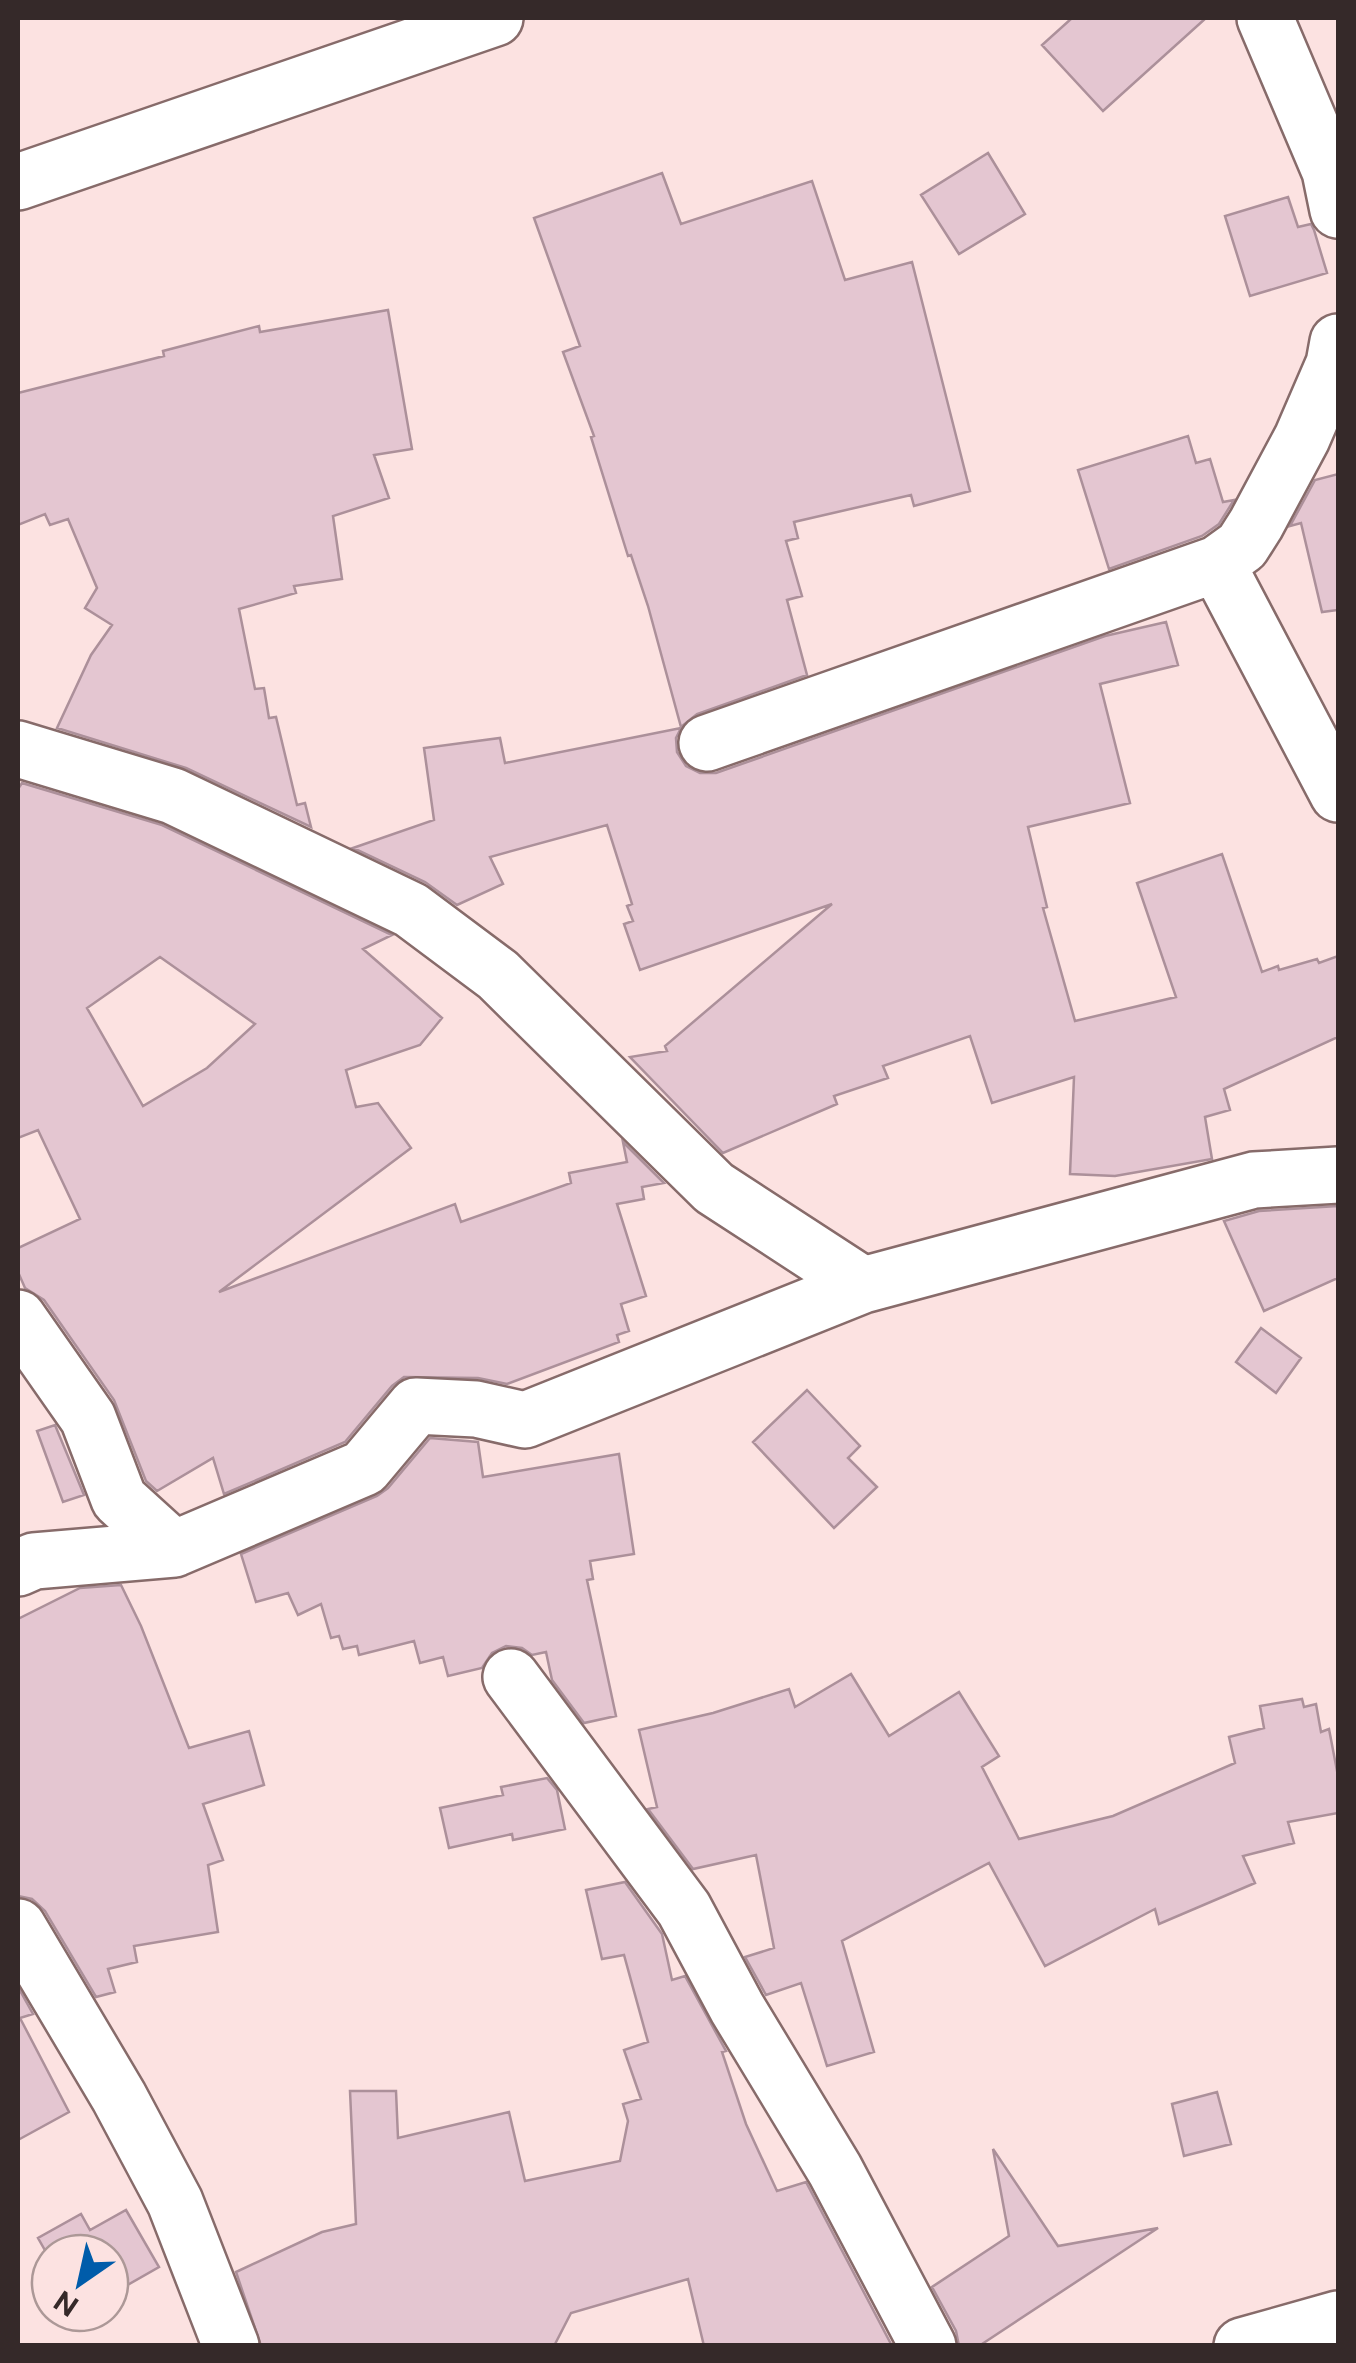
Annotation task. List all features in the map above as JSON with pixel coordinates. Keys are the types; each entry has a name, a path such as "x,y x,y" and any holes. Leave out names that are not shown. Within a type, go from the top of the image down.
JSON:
{"street":[{"path":"18,182 495,18"},
{"path":"1265,18 1330,171 1338,210"},
{"path":"707,743 1217,564 1242,546 1256,524 1302,438 1334,364 1338,342"},
{"path":"1217,564 1338,794"},
{"path":"18,749 173,796 411,910 498,975 714,1188 862,1285"},
{"path":"18,1568 34,1561 174,1548 364,1468 416,1406 476,1409 524,1420 862,1285 1254,1180 1338,1175"},
{"path":"18,1318 88,1418 118,1499 174,1548"},
{"path":"511,1678 684,1909 737,2008 835,2170 928,2346"},
{"path":"18,1927 119,2097 175,2202 231,2346"},
{"path":"1271,2342 1338,2319"}],"building":[{"path":"1072,18 1206,18 1103,111 1042,45"},
{"path":"988,153 1025,214 959,254 921,195"},
{"path":"662,173 681,224 812,181 845,280 912,262 970,491 914,506 911,495 794,522 798,538 786,541 802,596 787,600 807,675 697,714 681,727 648,606 631,555 628,556 591,437 594,436 563,352 580,346 534,218"},
{"path":"1288,197 1298,227 1311,224 1327,273 1250,296 1225,216"},
{"path":"388,310 412,449 374,455 389,498 333,516 342,579 294,586 296,593 239,609 255,689 264,688 269,718 276,717 297,805 305,803 311,827 186,768 57,728 91,655 112,625 85,608 97,588 68,519 50,525 45,514 18,525 18,393 164,356 163,351 259,326 260,332"},
{"path":"1188,436 1196,463 1210,459 1223,502 1234,500 1219,524 1202,536 1109,569 1078,470"},
{"path":"1338,474 1338,610 1322,612 1301,523 1290,526 1315,480"},
{"path":"1166,622 1178,665 1100,684 1130,803 1028,827 1047,907 1043,908 1075,1021 1176,997 1137,883 1222,854 1262,972 1338,956 1338,1037 1224,1089 1230,1110 1205,1117 1212,1159 1115,1176 1070,1174 1074,1077 992,1103 970,1036 883,1066 888,1078 834,1096 837,1104 723,1153 630,1057 667,1051 665,1046 832,904 640,970 624,924 633,921 627,906 632,904 607,825 490,857 503,884 457,905 425,882 353,848 434,820 424,748 500,738 505,763 681,728 676,738 677,752 686,766 700,773 716,773 1105,636"},
{"path":"22,783 162,825 392,935 363,949 442,1018 420,1045 346,1070 356,1107 378,1103 411,1148 219,1292 455,1204 461,1222 571,1183 569,1173 627,1162 623,1142 664,1183 642,1187 644,1199 617,1204 646,1296 621,1304 629,1331 617,1335 619,1342 507,1384 478,1378 404,1377 345,1442 224,1494 213,1458 157,1491 146,1481 114,1400 44,1300 25,1288 18,1272 18,1248 80,1219 38,1130 18,1138 18,789","holes":["160,957 255,1024 207,1068 143,1106 87,1008"]},
{"path":"1338,1206 1338,1278 1264,1311 1224,1221 1259,1211"},
{"path":"1261,1328 1301,1358 1276,1393 1236,1362"},
{"path":"807,1390 860,1446 848,1458 877,1487 834,1528 753,1442"},
{"path":"55,1425 84,1495 63,1502 37,1431"},
{"path":"430,1438 478,1442 483,1477 619,1454 634,1554 590,1561 593,1579 587,1580 616,1716 584,1723 552,1680 546,1652 532,1655 522,1648 506,1646 492,1653 482,1668 448,1676 443,1657 420,1663 414,1641 359,1655 357,1646 343,1649 339,1636 331,1638 321,1604 298,1615 288,1593 256,1602 241,1554 377,1496"},
{"path":"121,1585 189,1748 249,1731 264,1785 203,1804 223,1860 208,1865 218,1932 134,1946 137,1962 108,1969 115,1992 96,1997 45,1911 32,1899 18,1896 18,1619 80,1588"},
{"path":"851,1674 889,1736 959,1692 999,1756 982,1767 1019,1839 1113,1816 1235,1763 1229,1737 1264,1728 1260,1706 1302,1699 1304,1707 1316,1704 1321,1732 1329,1729 1338,1776 1338,1813 1288,1822 1294,1843 1243,1856 1255,1883 1159,1924 1155,1909 1045,1966 989,1863 842,1941 874,2052 827,2066 801,1983 766,1995 745,1957 774,1948 756,1855 693,1869 648,1809 657,1807 639,1730 713,1713 789,1689 795,1707"},
{"path":"547,1778 557,1790 565,1829 513,1840 512,1834 449,1848 440,1808 503,1795 501,1787"},
{"path":"625,1882 662,1934 672,1980 685,1976 726,2051 722,2052 746,2124 777,2191 806,2182 892,2346 704,2346 688,2279 571,2313 554,2346 261,2346 236,2272 322,2232 356,2224 350,2091 396,2091 398,2138 509,2112 525,2181 620,2161 628,2121 623,2104 641,2099 624,2050 648,2042 624,1955 602,1959 586,1890"},
{"path":"18,1987 33,2014 20,2018 69,2112 18,2140"},
{"path":"1217,2092 1231,2144 1184,2156 1172,2104"},
{"path":"993,2149 1058,2246 1158,2228 979,2346 959,2346 956,2331 932,2287 1009,2236"},
{"path":"126,2210 159,2267 130,2284 130,2233 47,2233 81,2214 90,2230"}]}
